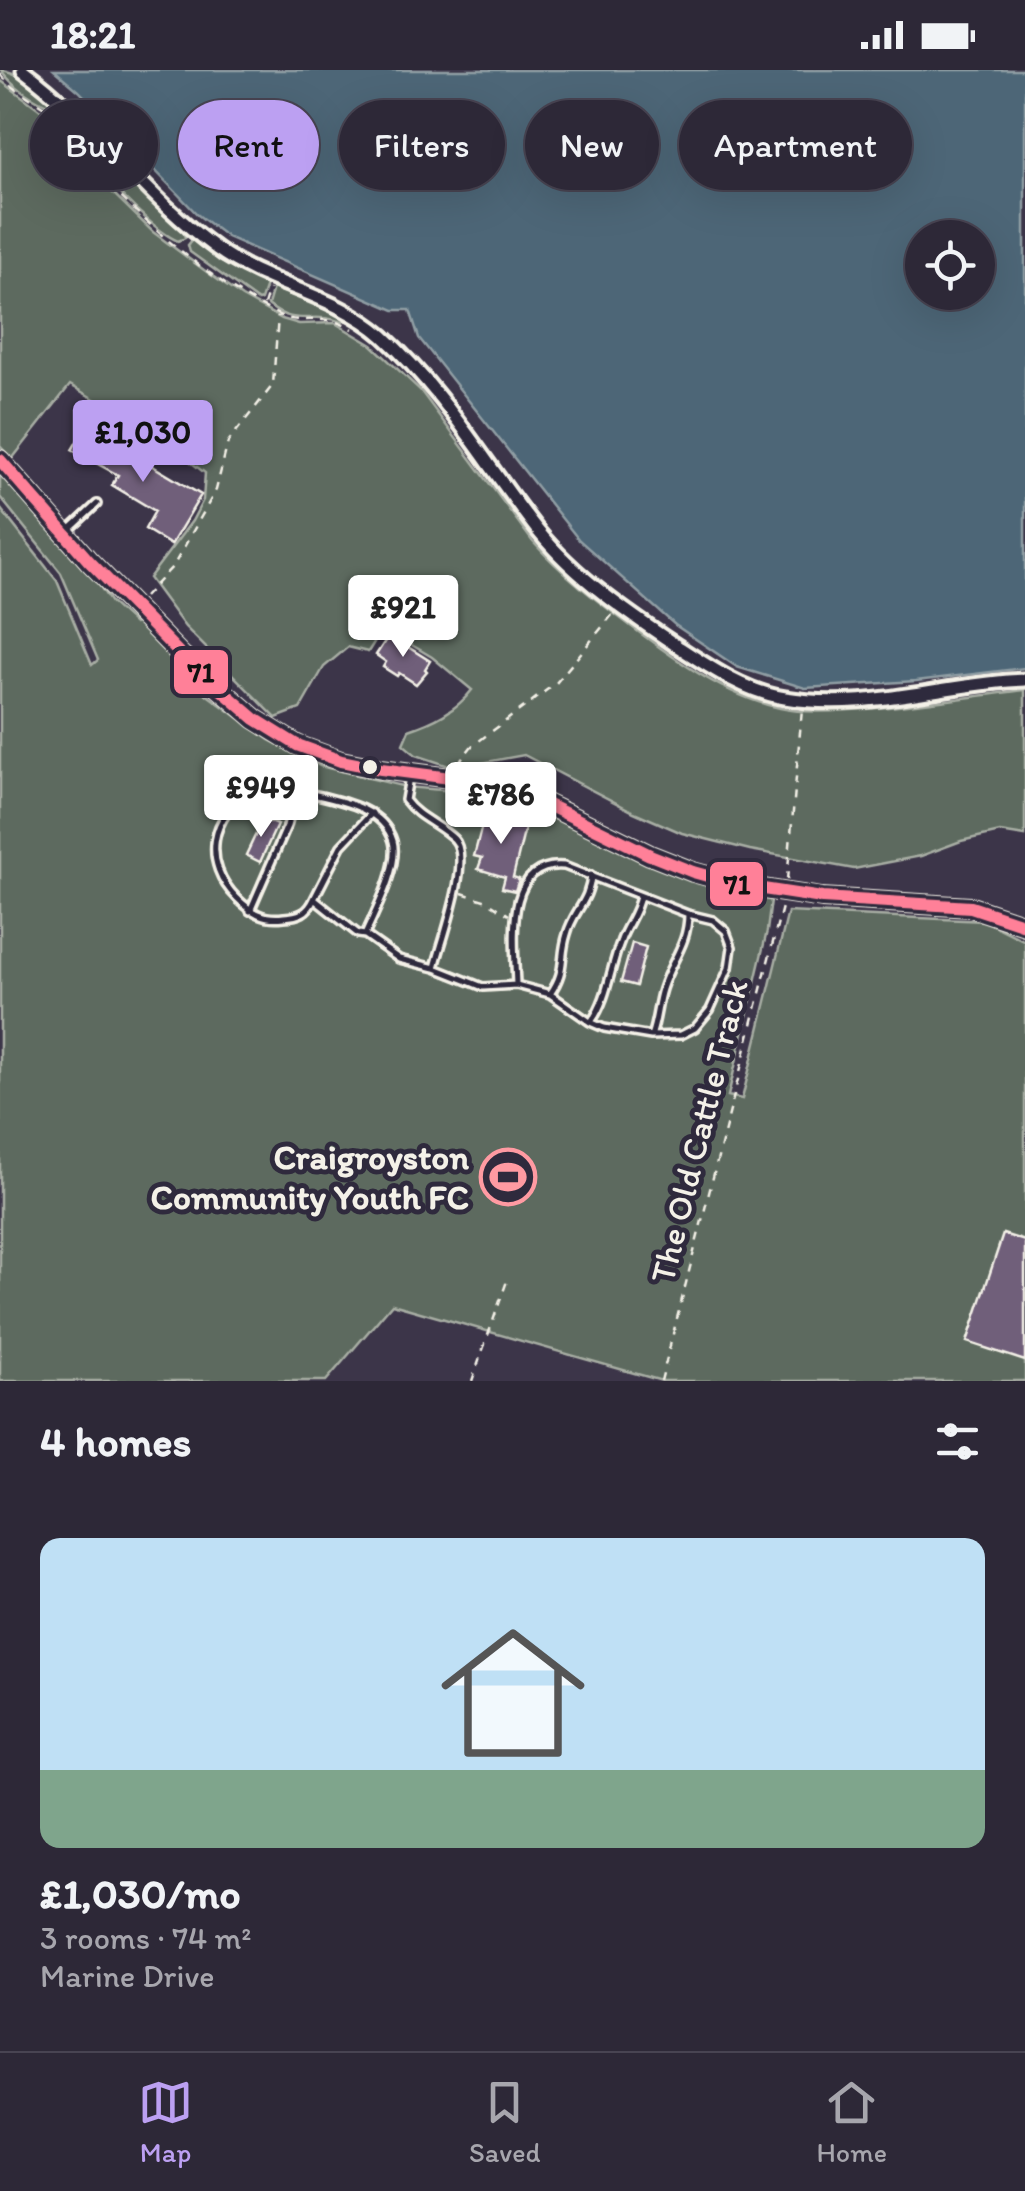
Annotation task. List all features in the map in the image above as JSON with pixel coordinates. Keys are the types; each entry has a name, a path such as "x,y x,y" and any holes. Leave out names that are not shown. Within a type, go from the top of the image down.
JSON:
{"street":[{"path":"23,70 50,90 212,246 231,259 350,311 407,358 538,532 573,568 654,631 710,668 756,690 785,698 837,701 902,697 1025,680"},
{"path":"0,460 180,656 255,719 297,744 341,760 410,774 496,784 692,872 744,886 786,894 971,908 1025,925"}],"lane":[{"path":"65,534 97,504"},
{"path":"410,774 405,800 412,810 453,838 460,846 462,858 435,968"},
{"path":"365,935 390,873 394,843 386,826 372,813 274,782 236,800 224,814 216,835 214,857 224,886 250,910 270,919 298,916 310,908 341,846 372,813"},
{"path":"250,910 287,826 297,790"},
{"path":"314,899 358,934 399,959 482,986 516,986 550,994 604,1028 651,1036 681,1035 696,1028 710,1010 728,968 732,947 726,931 713,920 552,865 532,874 523,887 514,918 516,986"},
{"path":"550,994 559,981 566,935 590,890 591,876"},
{"path":"590,1022 601,1008 606,982 640,896"},
{"path":"651,1036 660,993 683,946 688,914"}],"path":[{"path":"263,306 274,278"},
{"path":"134,607 174,565 216,490 228,442 273,385 278,314"},
{"path":"448,778 471,747 556,682 620,605"},
{"name":"The Old Cattle Track","path":"661,1381 786,894 803,699"},
{"path":"456,892 488,902 514,918"},
{"path":"472,1381 508,1278"}],"green space":[{"path":"1,70 15,74 51,100 37,100"},
{"path":"0,80 30,102 30,190 110,190 153,232 242,297 299,324 335,323 372,345 420,390 544,554 606,607 702,675 760,702 806,711 893,707 1025,690 1025,836 1000,832 921,856 854,869 682,833 524,755 455,768 416,755 403,744 409,730 444,715 472,690 432,657 383,628 368,652 348,647 324,667 300,709 276,718 185,627 149,578 192,521 203,500 205,473 150,431 70,385 12,459 0,446"},
{"path":"117,190 139,190 183,230 185,238 178,241 166,235"},
{"path":"197,240 219,261 266,285 261,300 190,252 188,245"},
{"path":"273,288 331,310 345,321 296,318 278,312 268,305"},
{"path":"0,473 91,573 111,603 134,624 137,622 202,691 269,740 320,766 406,787 489,794 544,812 648,864 708,885 771,900 728,1096 742,1099 788,912 985,921 1025,941 1025,1381 662,1381 392,1304 326,1381 0,1381 0,508 57,581 92,665 98,660 61,573 0,497"}],"water":[{"path":"54,70 1025,70 1025,668 916,681 805,688 737,667 675,625 579,540 419,338 410,310 394,310 227,237 198,215 158,173 158,100 88,100"}],"building":[{"path":"86,426 108,439 105,445 120,454 124,449 201,495 171,545 145,529 155,511 112,485 118,475 72,450"},
{"path":"389,635 430,661 416,684 383,667 386,662 376,655"},
{"path":"514,812 528,816 513,877 519,879 515,891 502,888 505,877 478,869 482,858 474,856 485,814 512,820"},
{"path":"263,819 277,825 260,862 246,855"},
{"path":"632,943 646,947 636,986 621,982"},
{"path":"1003,1234 1025,1241 1025,1361 967,1342"}],"transit line":[{"name":"71","path":"0,460 89,561 181,655 255,719 297,745 341,761 381,769 496,784 650,855 744,886 822,898 971,907 1025,925"}],"place":[{"name":"Craigroyston Community Youth FC","path":"508,1177"}]}
